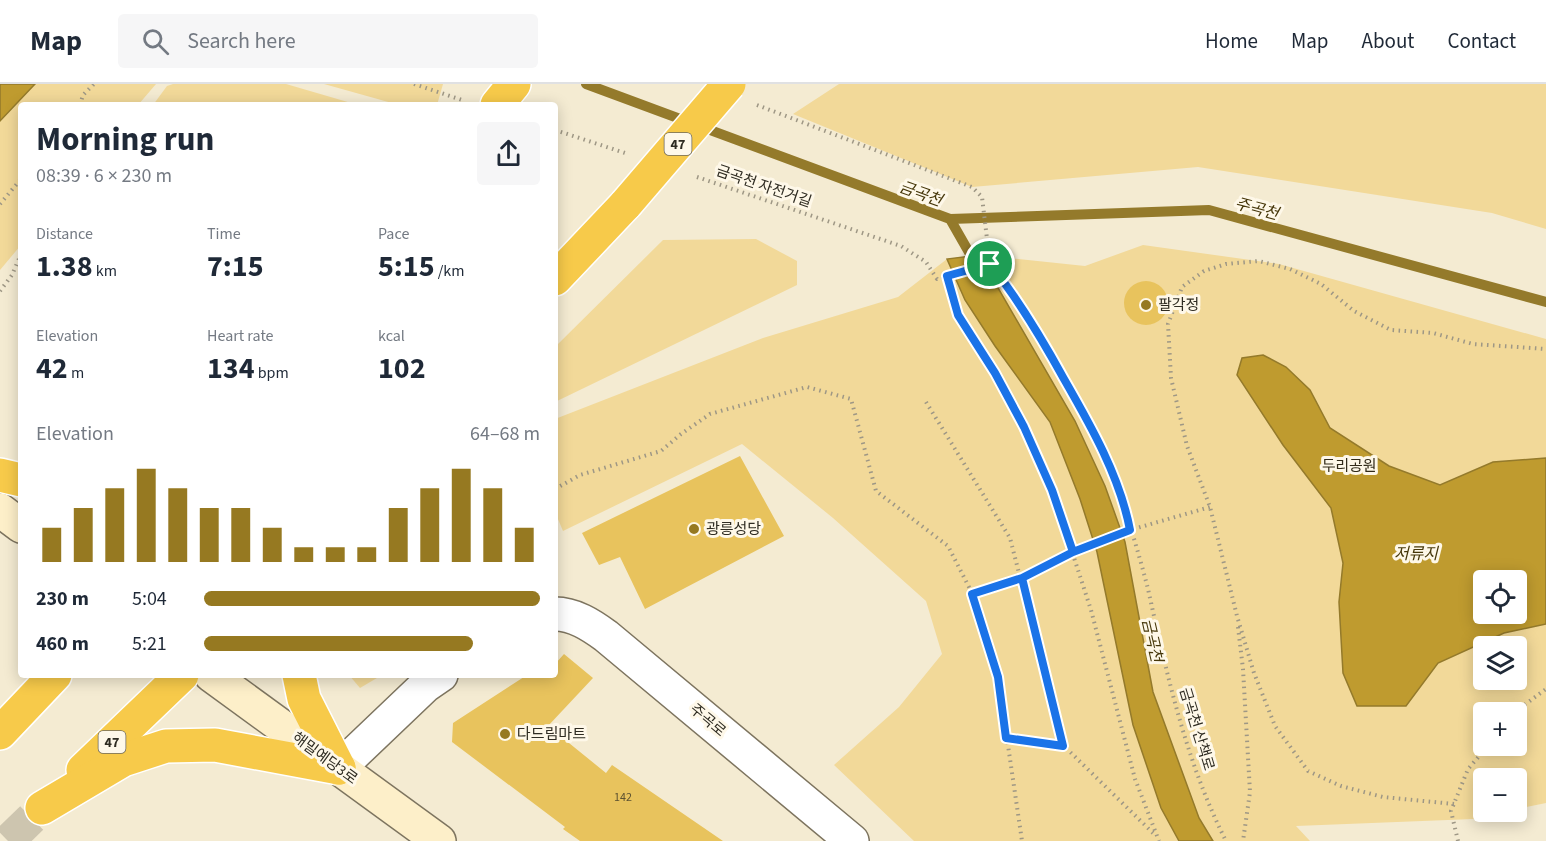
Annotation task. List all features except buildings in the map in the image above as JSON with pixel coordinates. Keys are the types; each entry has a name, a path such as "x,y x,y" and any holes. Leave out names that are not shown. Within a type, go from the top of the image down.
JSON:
{"highway":[{"path":"487,102 514,84"},
{"name":"47","path":"558,276 738,92"},
{"path":"0,476 18,479"},
{"path":"0,733 52,678"},
{"name":"47","path":"179,678 42,808 123,760 165,746 215,746 339,768"},
{"path":"299,678 304,699 339,768"}],"street":[{"path":"0,510 18,524"},
{"name":"주곡로","path":"558,614 565,614 590,624 606,636 852,841"},
{"name":"해밀예당3로","path":"215,678 438,841"},
{"path":"339,768 425,686 437,678"}],"path":[{"path":"80,102 94,84"},
{"path":"414,84 477,102"},
{"path":"738,92 972,188 982,197 990,264 947,276 958,315 995,373 1052,490 1090,610 1135,779 1159,841"},
{"path":"558,131 633,156"},
{"name":"금곡천 자전거길","path":"689,174 902,246 926,262 937,279 947,276"},
{"path":"0,204 18,183"},
{"path":"0,291 12,275 18,261"},
{"path":"1454,804 1383,796 1341,786 1308,771 1275,726 1254,673 1237,616 1210,507 1187,446 1171,378 1168,324 1182,286 1204,271 1226,264 1259,261 1290,269 1321,284 1354,310 1391,330 1433,333 1473,344 1546,349"},
{"name":"금곡천 산책로","path":"990,264 1014,294 1088,421 1113,475 1147,587 1160,645 1192,762 1226,841"},
{"path":"558,487 580,475 661,451 710,414 807,387 851,399 876,491 948,546 972,594 998,677 1022,841"},
{"path":"926,402 1010,537 1063,746 1156,835"},
{"path":"972,594 1022,578 1073,552 1130,530 1210,507"},
{"path":"1237,616 1243,669 1250,792 1243,841"},
{"path":"1527,702 1546,689"},
{"path":"1006,738 1063,746"},
{"path":"1458,841 1451,811 1468,769 1479,756"}],"green space":[{"path":"35,84 156,84 141,102 18,102 18,249 0,270 0,121"},
{"path":"173,84 286,84 348,102 155,102 167,86"},
{"path":"324,84 443,84 438,102 388,102"},
{"path":"839,84 1546,84 1546,229 1492,213 1198,167 972,187 793,114"},
{"path":"756,239 797,261 797,285 558,401 558,344 663,240"},
{"name":"두리공원","path":"1143,245 1279,264 1546,339 1546,803 1527,807 1527,768 1473,768 1473,819 1296,826 1310,841 914,841 834,765 899,707 942,654 926,601 833,518 742,444 563,531 558,519 558,418 763,338 898,297 947,259 979,255 1085,266"},
{"path":"352,678 377,678 360,688"}],"water":[{"path":"0,84 35,84 0,121"},
{"name":"금곡천","path":"979,255 1075,421 1105,486 1125,542 1153,692 1199,818 1213,841 1179,841 1161,808 1133,725 1097,552 1080,499 1050,422 965,300 947,259"},
{"name":"저류지","path":"1263,355 1286,367 1310,390 1330,428 1389,466 1440,485 1493,462 1546,458 1546,624 1497,636 1473,636 1473,647 1438,663 1406,706 1357,706 1343,673 1339,602 1343,563 1331,508 1283,445 1237,375 1242,358"}],"waterway":[{"name":"금곡천","path":"586,84 950,219 978,268"},
{"name":"주곡천","path":"950,219 1209,210 1546,302"}],"tunnel":[{"path":"8,841 42,808"}],"place":[{"name":"팔각정","path":"1146,305"},
{"name":"광릉성당","path":"694,529"},
{"name":"다드림마트","path":"505,734"}],"route":[{"path":"990,264 947,276 958,315 995,373 1024,427 1052,490 1073,552 1022,578 972,594 998,677 1006,738 1063,746 1022,578 1073,552 1130,530 1113,475 1088,421 1014,294 990,264"}]}
